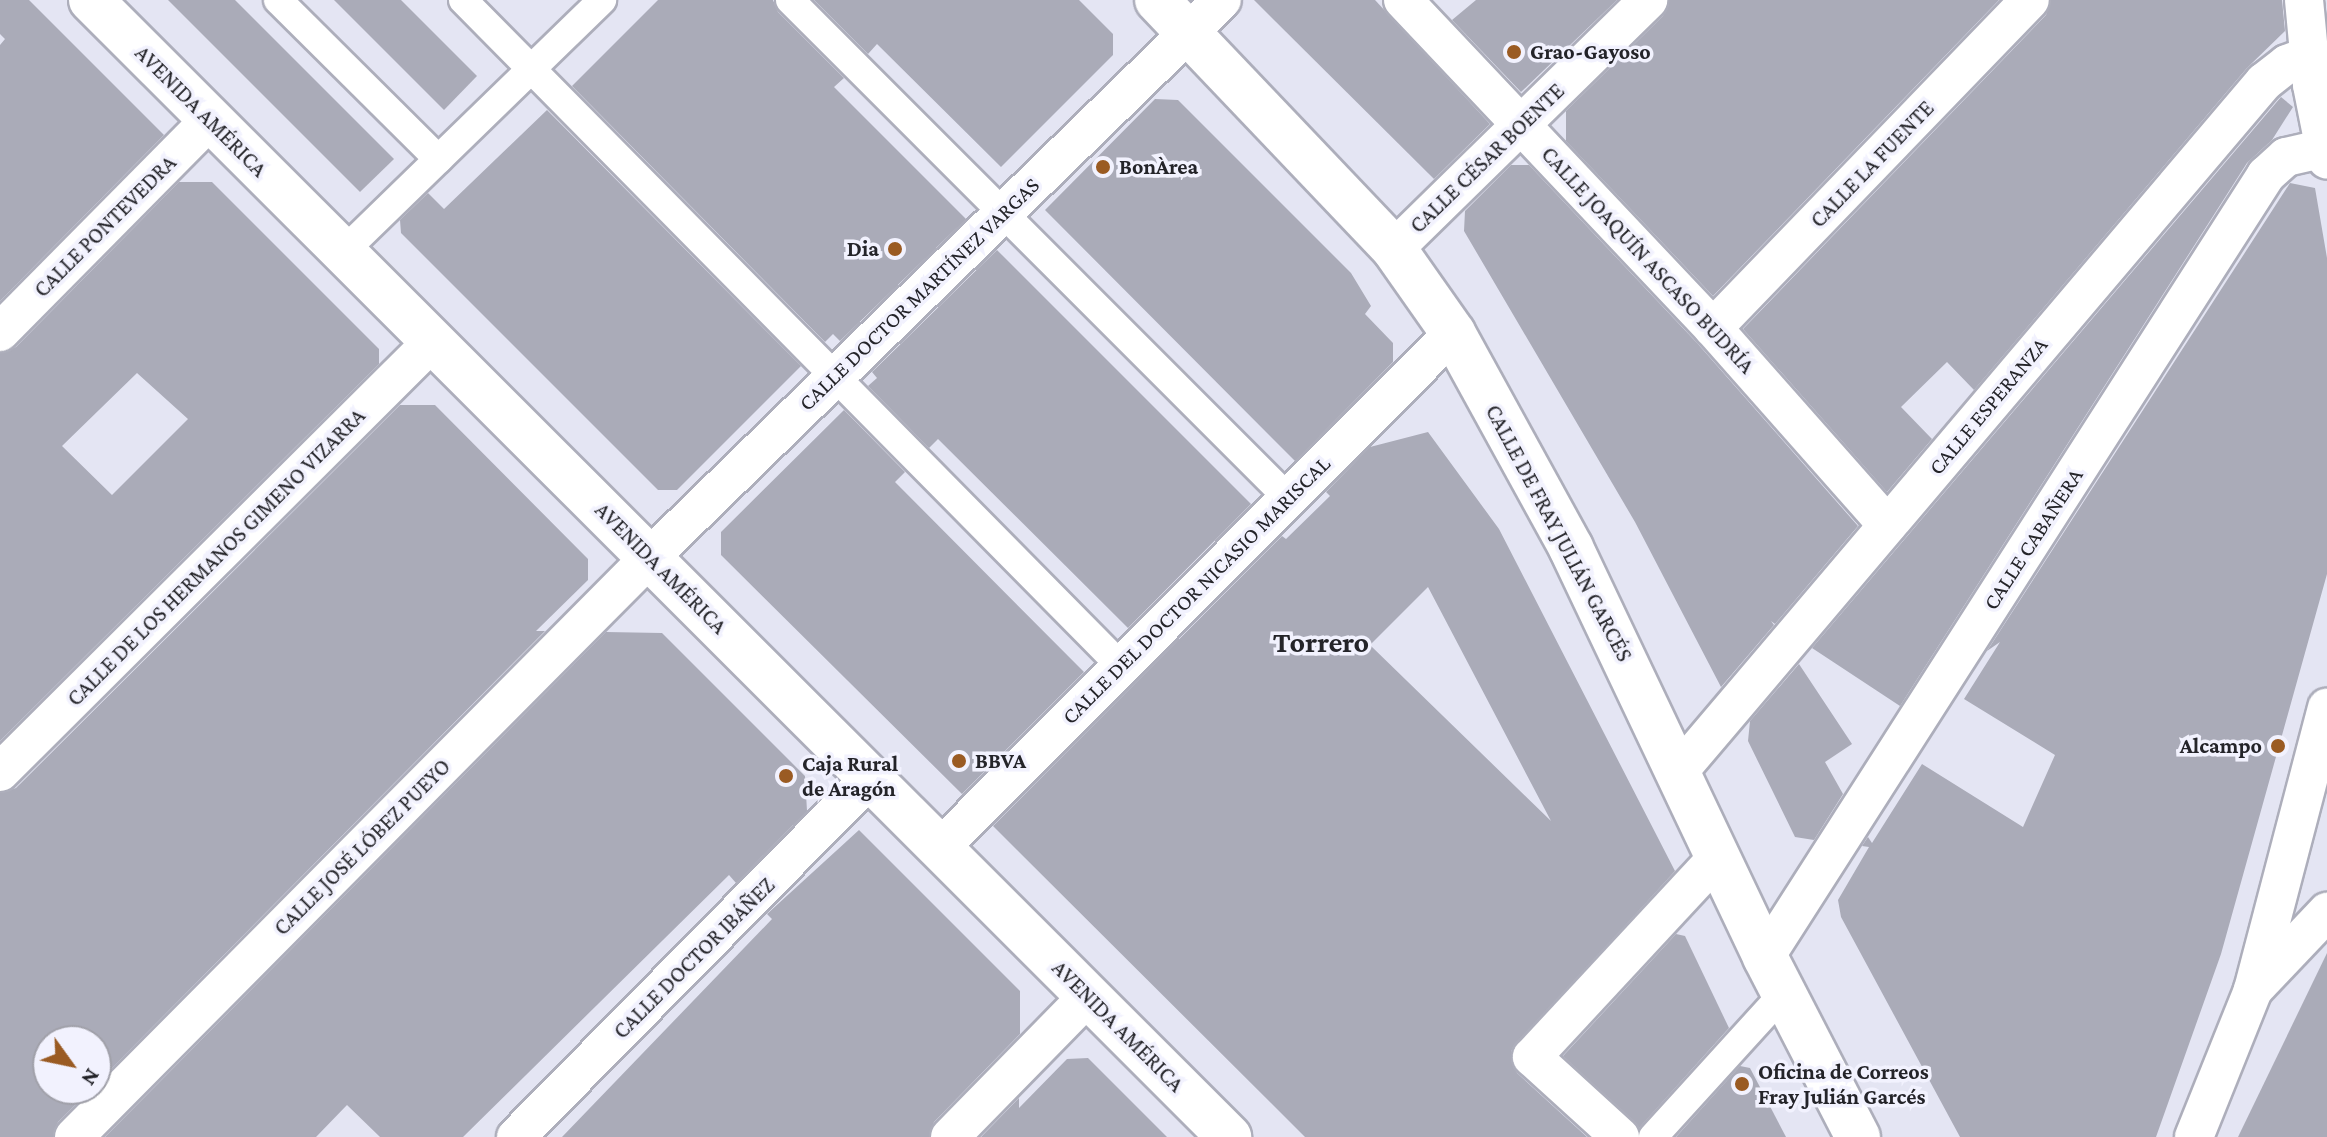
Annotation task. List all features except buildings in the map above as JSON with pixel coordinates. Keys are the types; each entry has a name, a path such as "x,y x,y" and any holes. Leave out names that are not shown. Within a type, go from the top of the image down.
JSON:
{"main road":[{"name":"AVENIDA AMÉRICA","path":"91,0 1229,1137"},
{"name":"CALLE DE FRAY JULIÁN GARCÉS","path":"1157,0 1394,249 1453,333 1571,548 1774,976 1858,1137"}],"street":[{"path":"278,0 438,159"},
{"path":"463,0 832,379 1121,666"},
{"path":"342,253 602,0"},
{"path":"790,0 1288,498"},
{"name":"CALLE DOCTOR MARTÍNEZ VARGAS","path":"650,557 1222,0"},
{"name":"CALLE JOAQUÍN ASCASO BUDRÍA","path":"1403,0 1713,328 1887,525"},
{"name":"CALLE CÉSAR BOENTE","path":"1394,249 1648,0"},
{"name":"CALLE LA FUENTE","path":"1713,328 2030,0"},
{"path":"2304,0 2308,56 2324,154"},
{"name":"CALLE ESPERANZA","path":"1679,771 2264,82 2308,56"},
{"name":"CALLE PONTEVEDRA","path":"0,332 210,120"},
{"name":"CALLE CABAÑERA","path":"1774,976 2266,175 2286,157 2324,154"},
{"name":"CALLE DEL DOCTOR NICASIO MARISCAL","path":"940,848 1453,333"},
{"name":"CALLE DE LOS HERMANOS GIMENO VIZARRA","path":"0,772 432,342"},
{"name":"CALLE JOSÉ LÓBEZ PUEYO","path":"74,1137 650,557"},
{"path":"2194,1137 2253,990 2327,708"},
{"name":"CALLE DOCTOR IBÁÑEZ","path":"516,1137 870,778"},
{"path":"1620,1137 1532,1057 1718,857"},
{"path":"2253,990 2327,912"},
{"path":"1653,1137 1774,976"},
{"path":"950,1137 1088,996"}],"place":[{"name":"Grao-Gayoso","path":"1514,52"},
{"name":"BonÀrea","path":"1103,167"},
{"name":"Dia","path":"895,249"},
{"name":"Alcampo","path":"2278,746"},
{"name":"BBVA","path":"959,761"},
{"name":"Caja Rural de Aragón","path":"786,776"},
{"name":"Oficina de Correos Fray Julián Garcés","path":"1742,1084"}],"district":[{"name":"Torrero","path":"1321,642"}]}
